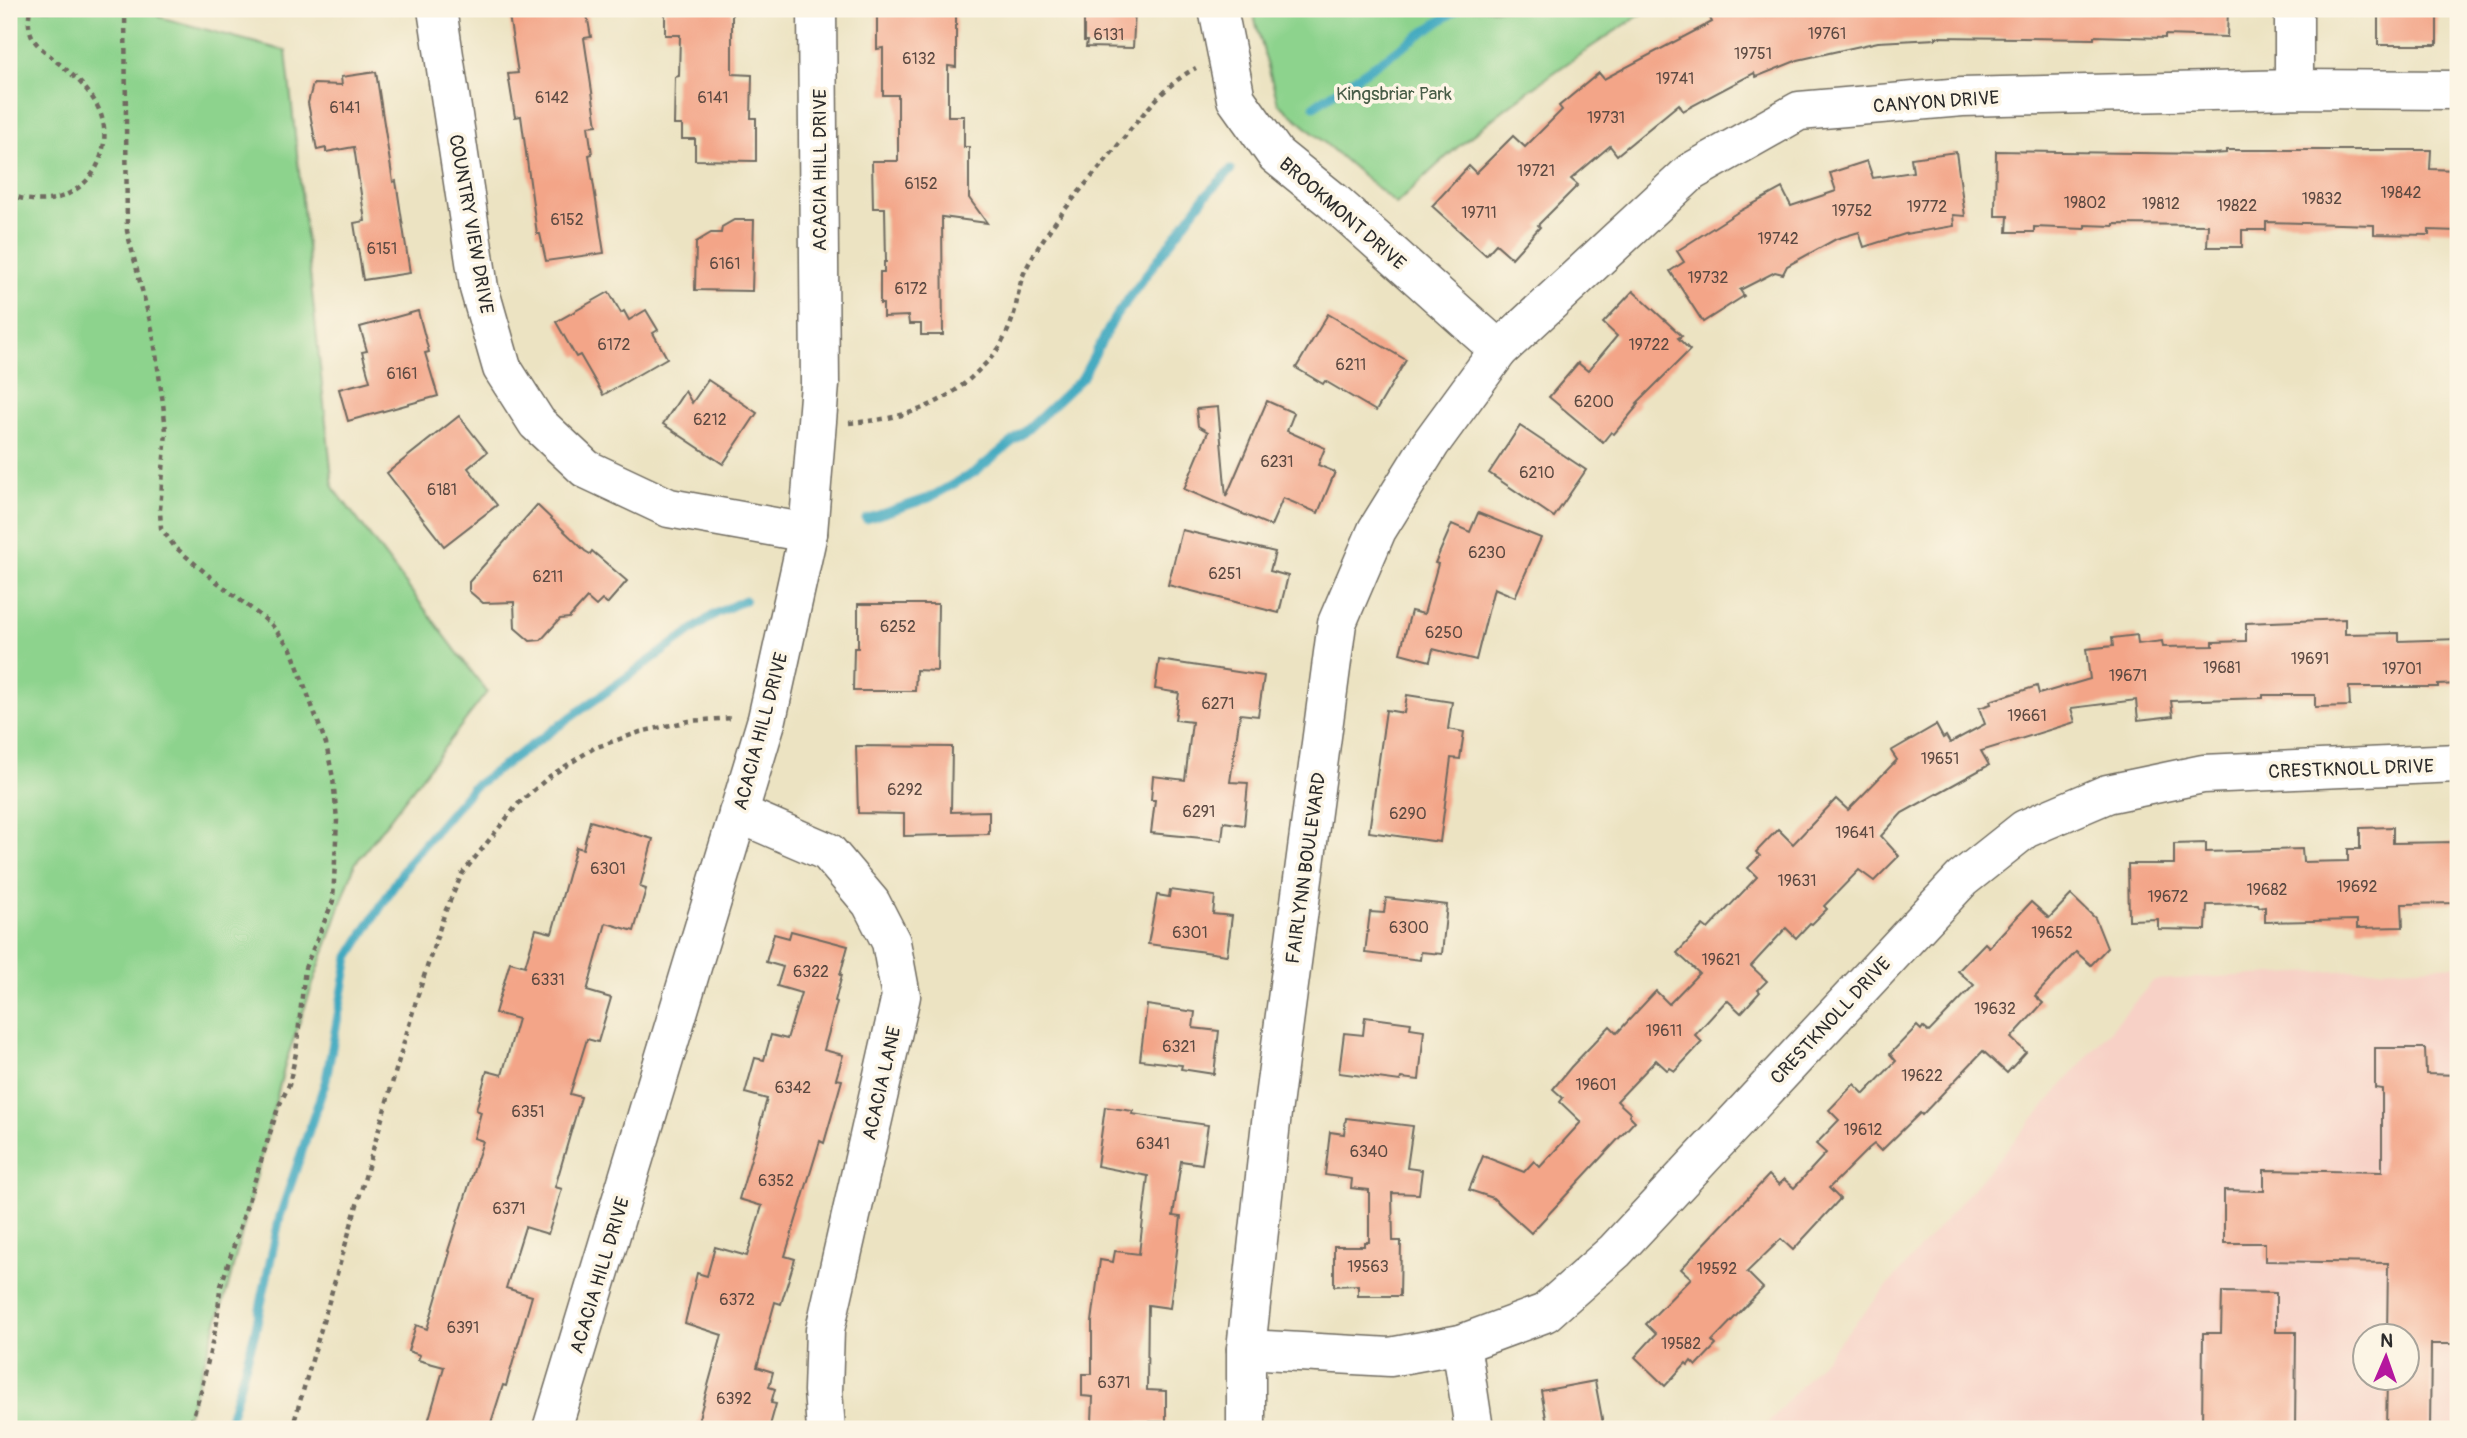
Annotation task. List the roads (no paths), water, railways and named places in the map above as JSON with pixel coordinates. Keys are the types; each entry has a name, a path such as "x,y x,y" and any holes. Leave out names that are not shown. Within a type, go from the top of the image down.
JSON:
{"street":[{"name":"COUNTRY VIEW DRIVE","path":"437,9 479,288 502,368 537,423 586,470 669,508 808,533"},
{"name":"ACACIA HILL DRIVE","path":"552,1429 767,719 808,533 820,384 817,9"},
{"name":"BROOKMONT DRIVE","path":"1218,9 1236,99 1276,155 1333,201 1499,350"},
{"path":"2294,9 2294,89"},
{"name":"CANYON DRIVE","path":"1499,350 1691,172 1799,111 1962,97 2294,89 2458,90"},
{"name":"FAIRLYNN BOULEVARD","path":"1246,1429 1246,1349 1272,1113 1338,623 1377,530 1431,443 1499,350"},
{"name":"CRESTKNOLL DRIVE","path":"1246,1349 1390,1357 1461,1344 1545,1313 1615,1251 1962,878 2025,829 2107,794 2203,774 2458,763"},
{"name":"ACACIA LANE","path":"738,813 828,852 871,903 881,922 891,942 901,996 825,1330 823,1391 826,1429"},
{"path":"1461,1344 1474,1429"}],"waterway":[{"path":"1314,106 1458,9"},
{"path":"866,519 929,498 975,472 1028,429 1082,378 1115,317 1205,196 1231,170"},
{"path":"227,1429 255,1332 280,1216 326,1080 349,957 408,863 472,788 715,614 745,600"}],"park label":[{"name":"Kingsbriar Park","path":"1394,93"}]}
